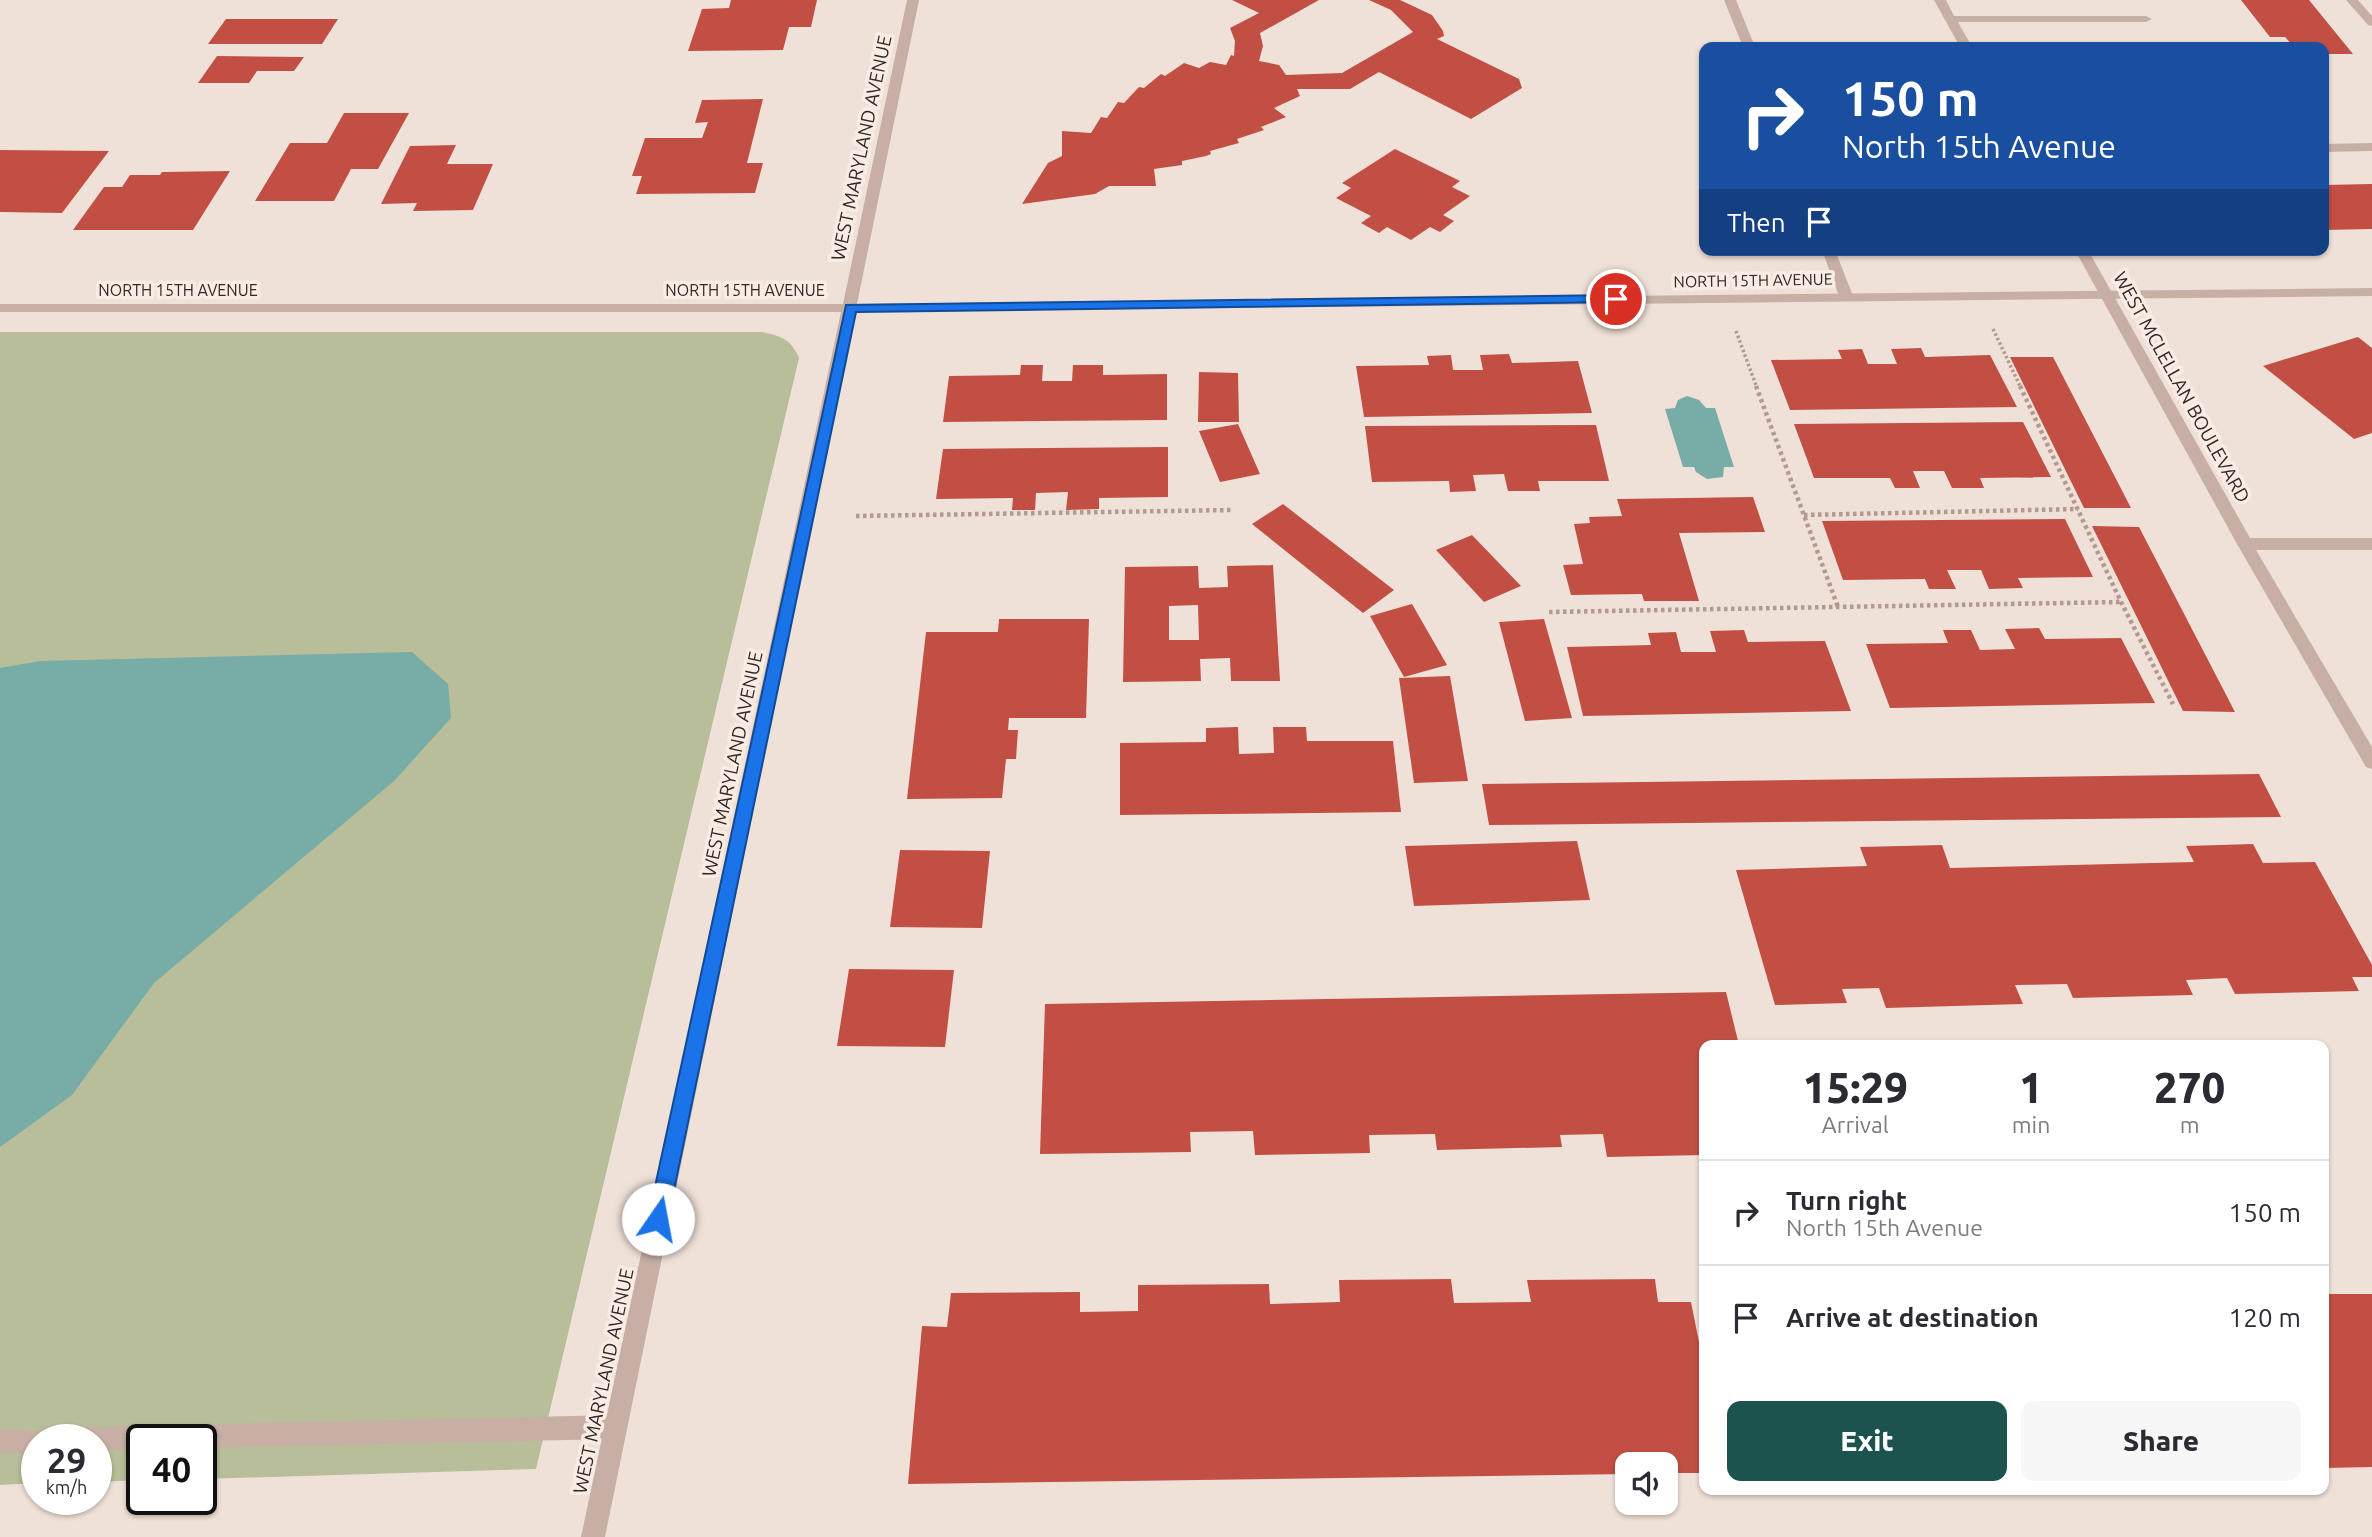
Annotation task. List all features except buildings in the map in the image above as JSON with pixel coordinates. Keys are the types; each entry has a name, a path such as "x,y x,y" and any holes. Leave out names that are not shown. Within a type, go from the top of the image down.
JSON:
{"street":[{"name":"WEST MARYLAND AVENUE","path":"593,1537 913,0"},
{"path":"1730,0 1747,42"},
{"path":"1940,0 1963,42"},
{"path":"2352,0 2372,23"},
{"path":"1951,19 2146,19"},
{"path":"2329,148 2372,147"},
{"path":"1830,256 1846,296"},
{"name":"WEST MCLELLAN BOULEVARD","path":"2084,256 2245,544 2372,762"},
{"name":"NORTH 15TH AVENUE","path":"0,308 850,308 2372,292"},
{"path":"2245,544 2372,544"},
{"path":"112,1439 615,1427"},
{"path":"0,1441 21,1441"}],"path":[{"path":"1991,325 2121,602 2173,704"},
{"path":"1735,327 1838,607"},
{"path":"1804,515 2078,509"},
{"path":"856,516 1232,510"},
{"path":"1549,612 2121,602"}],"green space":[{"path":"0,332 762,332 785,339 793,346 799,358 536,1469 217,1479 217,1424 126,1424 126,1481 112,1481 112,1424 21,1424 21,1484 0,1485"}],"water":[{"path":"1687,396 1699,400 1706,408 1715,408 1734,467 1724,467 1723,477 1707,479 1696,472 1694,467 1683,467 1665,409 1675,408 1678,400"},
{"path":"412,652 448,684 451,718 394,781 154,983 72,1095 0,1147 0,668 40,661"}],"route":[{"path":"658,1219 850,308 1616,299"}]}
